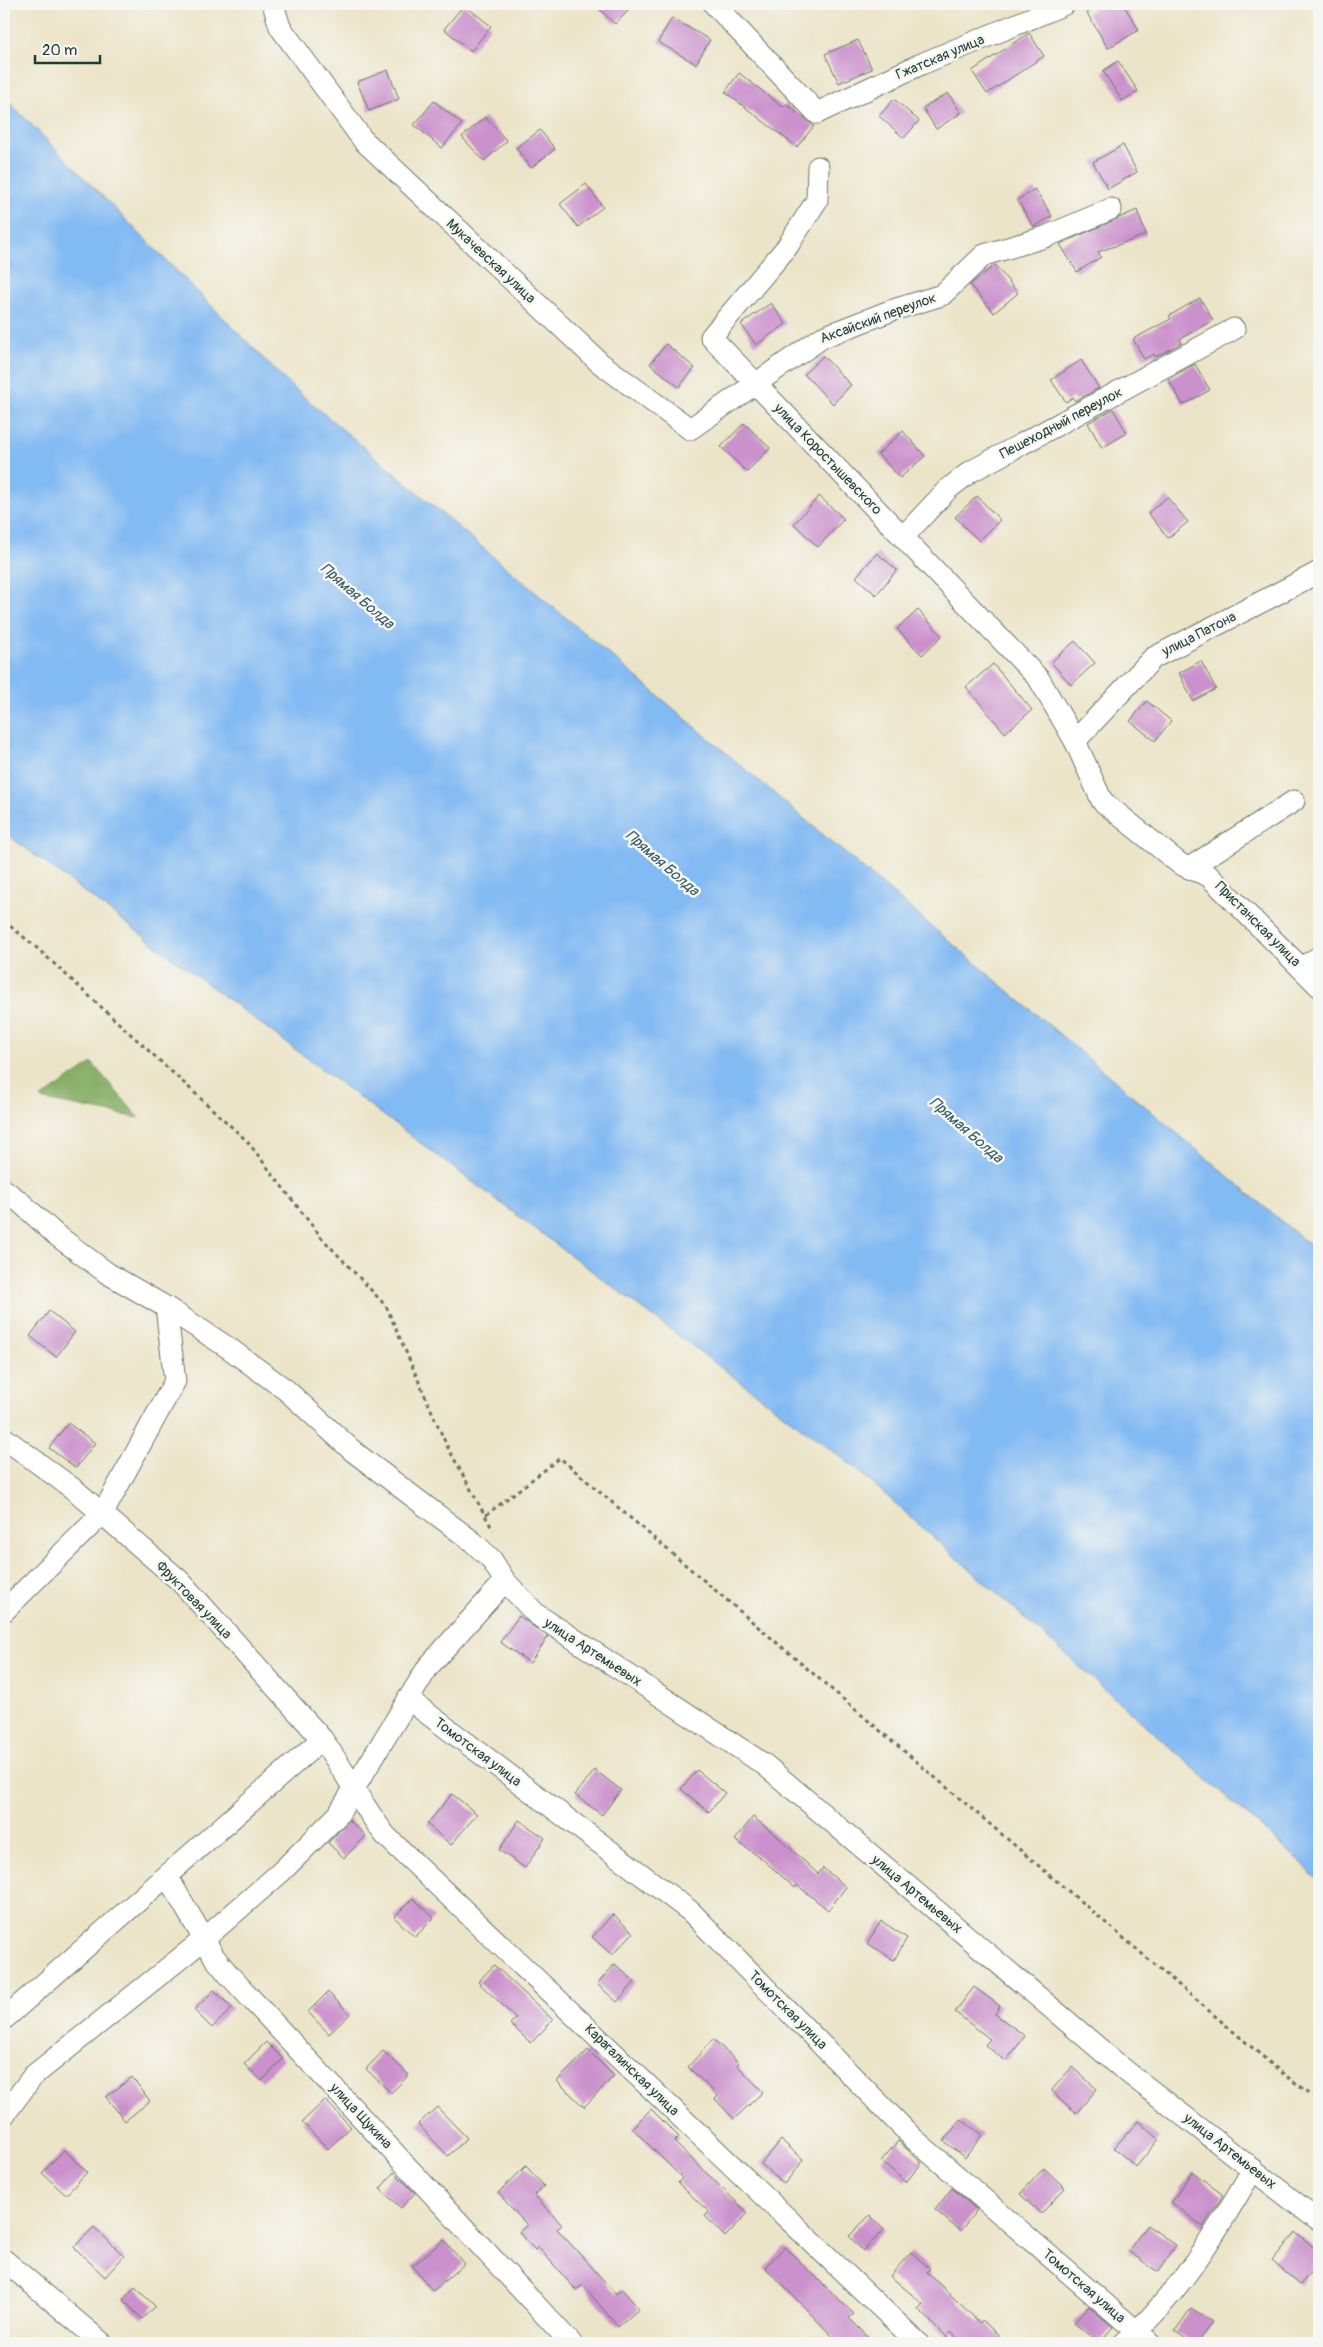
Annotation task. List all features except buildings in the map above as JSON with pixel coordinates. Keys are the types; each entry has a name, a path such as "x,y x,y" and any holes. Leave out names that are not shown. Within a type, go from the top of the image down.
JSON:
{"street":[{"name":"Мукачевская улица","path":"273,4 280,27 363,140 600,363 690,429 755,383"},
{"name":"Гжатская улица","path":"714,4 817,113 919,65 1065,4"},
{"name":"улица Коростышевского","path":"818,167 817,200 787,247 711,337 1039,679 1075,741"},
{"name":"Аксайский переулок","path":"755,383 823,337 890,311 942,295 984,255 1045,237 1110,209"},
{"name":"Пешеходный переулок","path":"903,537 948,489 970,472 1234,329"},
{"name":"улица Патона","path":"1075,741 1152,658 1319,572"},
{"name":"Пристанская улица","path":"1075,741 1102,801 1180,864 1209,876 1319,986"},
{"path":"1189,868 1294,801"},
{"path":"1301,968 1319,957"},
{"name":"улица Артемьевых","path":"4,1190 55,1234 107,1273 166,1307 230,1349 286,1390 354,1452 473,1542 491,1559 504,1581 536,1614 765,1765 1122,2068 1319,2221"},
{"path":"4,1611 102,1514 175,1381 166,1307"},
{"name":"Фруктовая улица","path":"4,1438 76,1491 180,1581 322,1739 354,1790"},
{"path":"4,2115 33,2076 203,1940 282,1871 338,1815 428,1667 504,1581"},
{"name":"Томотская улица","path":"408,1699 690,1911 914,2140 1137,2339"},
{"path":"4,2019 322,1739"},
{"name":"Карагалинская улица","path":"354,1790 368,1814 386,1836 918,2343"},
{"name":"улица Щукина","path":"167,1876 203,1940 229,1975 571,2343"},
{"path":"1137,2339 1218,2230 1253,2169"},
{"path":"4,2260 102,2343"}],"path":[{"path":"4,921 37,948 247,1142 321,1237 386,1306 446,1444 494,1532"},
{"path":"486,1515 560,1458 1274,2067 1319,2100"}],"green space":[{"path":"92,1063 139,1118 40,1099"}],"water":[{"name":"Прямая Болда","path":"4,97 291,386 1319,1253 1319,1879 853,1466 4,832"}]}
